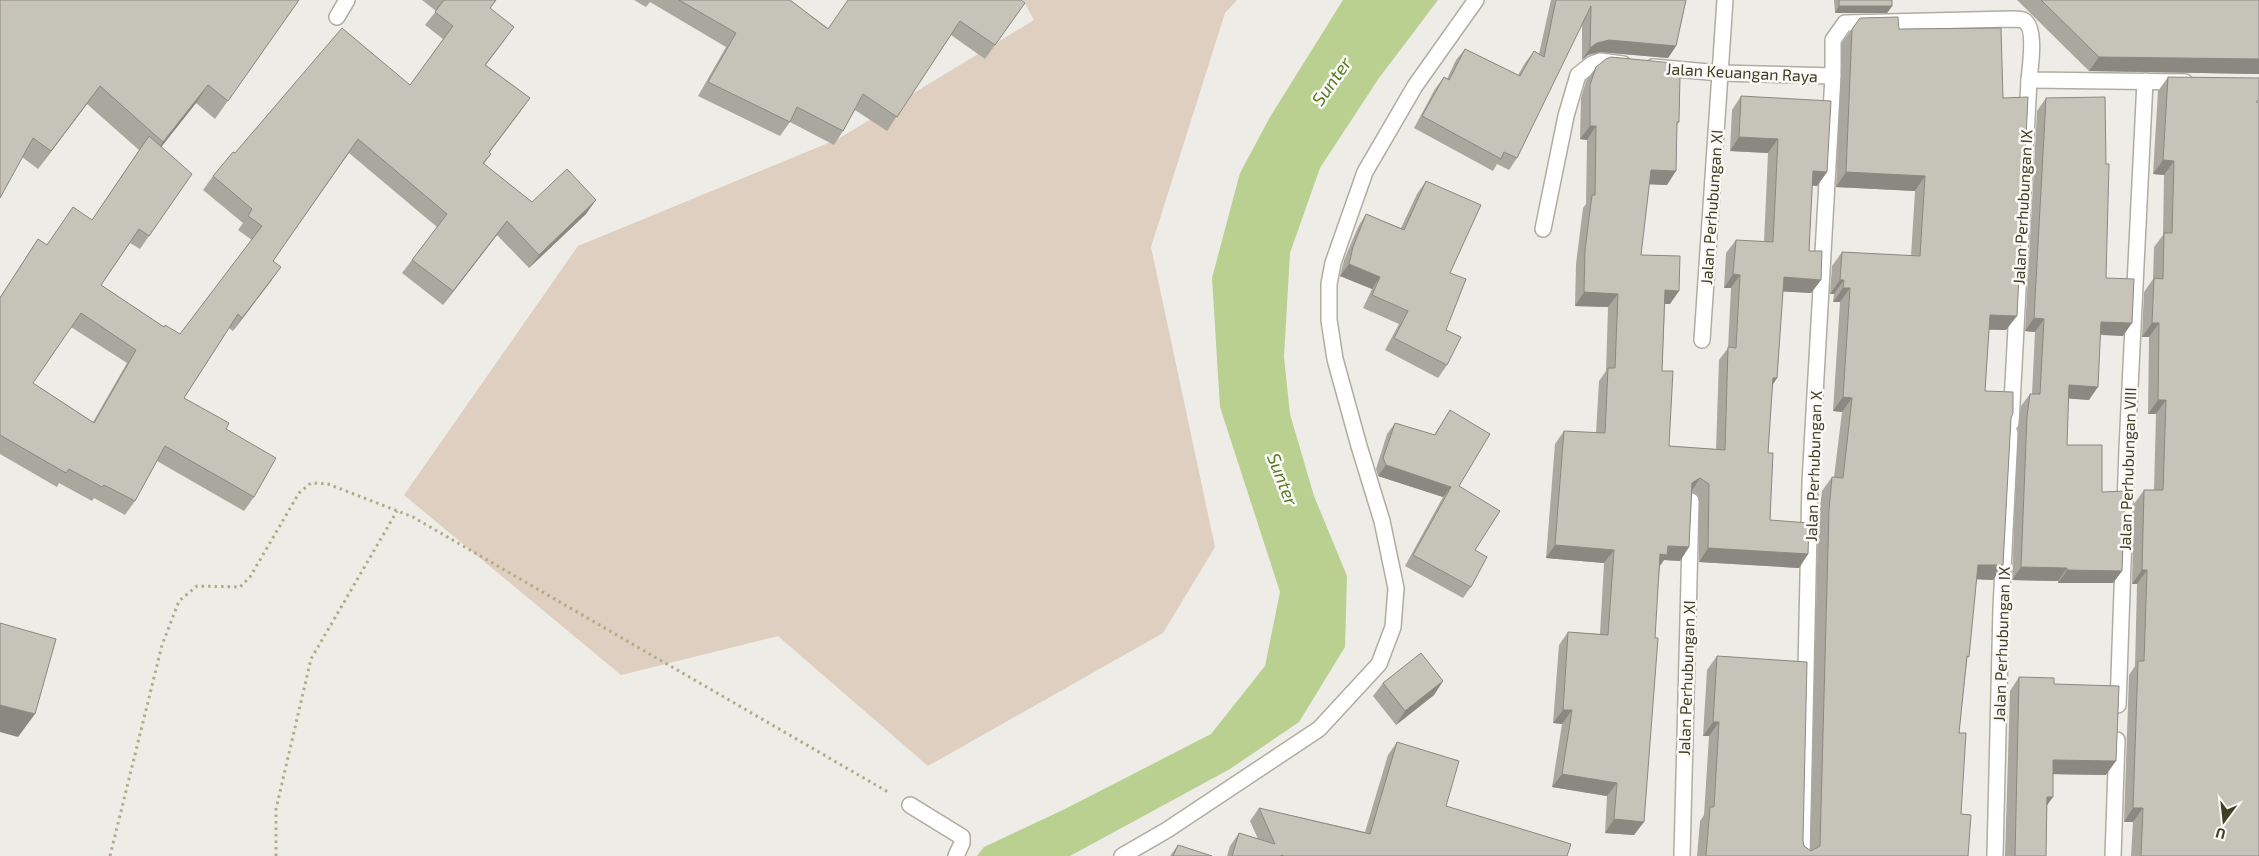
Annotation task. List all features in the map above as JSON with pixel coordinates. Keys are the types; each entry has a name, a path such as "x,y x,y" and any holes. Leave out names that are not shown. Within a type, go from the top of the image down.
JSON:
{"street":[{"path":"336,16 347,0"},
{"path":"1122,856 1167,830 1319,729 1379,664 1393,627 1396,588 1382,522 1358,446 1335,359 1329,320 1329,284 1333,263 1365,172 1415,86 1476,0"},
{"name":"Jalan Perhubungan XI","path":"1702,340 1725,0"},
{"name":"Jalan Keuangan Raya","path":"1543,229 1566,116 1578,76 1592,64 1600,61 1720,73 1833,76 1833,40 1844,23 2011,19 2024,20 2028,26 2032,51 2030,80"},
{"name":"Jalan Perhubungan X","path":"1802,856 1810,483 1833,76"},
{"path":"2030,80 2202,82"},
{"name":"Jalan Perhubungan IX","path":"1995,856 2001,608 2030,80"},
{"name":"Jalan Perhubungan VIII","path":"2113,856 2127,448 2146,81"},
{"name":"Jalan Perhubungan XI","path":"1682,856 1691,501"},
{"path":"910,805 962,838 962,843 956,856"}],"path":[{"path":"110,856 162,645 179,601 197,586 240,587 250,576 299,494 311,483 328,484 421,522 910,805"},
{"path":"276,856 276,809 311,659 397,511"}],"shaded area":[{"path":"1023,0 1237,0 1225,13 1151,247 1215,547 1163,633 928,766 778,636 621,675 404,495 578,246 838,139 1034,20"}],"water":[{"name":"Sunter","path":"1343,0 1438,0 1379,78 1320,168 1290,253 1284,357 1290,414 1314,496 1347,576 1345,647 1299,722 1230,769 1070,856 977,856 984,847 1065,809 1211,734 1265,666 1280,592 1220,407 1212,278 1240,173 1270,117"}],"building":[{"path":"0,0 299,0 228,101 208,85 163,142 100,86 51,151 33,138 0,198"},
{"path":"444,0 496,0 490,8 514,27 485,65 530,98 489,152 491,154 483,163 532,202 567,169 596,200 539,255 507,221 453,291 412,260 447,214 358,139 273,261 281,267 242,318 238,314 184,398 229,423 226,429 276,458 254,497 165,446 135,501 104,485 102,487 69,469 66,473 0,435 0,298 38,239 47,245 73,207 92,220 149,136 192,174 149,236 139,229 101,285 164,327 165,325 180,334 262,226 248,216 252,209 213,176 342,28 410,85 453,26 435,12","holes":["81,313 136,350 94,423 33,383"]},
{"path":"679,0 790,0 828,29 848,0 1021,0 1025,3 995,45 960,21 897,117 863,94 843,131 797,107 790,122 708,82 736,33"},
{"path":"1556,0 1686,0 1676,46 1609,40 1597,43 1590,48 1591,6 1517,158 1504,152 1501,159 1422,116 1444,77 1449,80 1465,49 1520,76 1534,51 1544,57"},
{"path":"1839,0 1892,0 1892,6 1839,6"},
{"path":"2041,0 2259,0 2259,59 2099,57"},
{"path":"1898,17 1899,29 2001,28 2003,98 2028,97 2017,316 1990,315 1985,391 2013,392 2013,413 2011,418 2003,565 1978,565 1959,733 1966,733 1961,814 1971,815 1968,856 1706,856 1710,807 1714,807 1719,722 1713,722 1717,656 1807,662 1803,841 1804,846 1811,851 1820,846 1829,510 1832,477 1843,478 1852,398 1843,397 1850,288 1843,288 1844,280 1840,280 1842,252 1920,256 1925,176 1846,172 1852,29 1860,18"},
{"path":"1611,57 1673,63 1671,75 1680,76 1676,171 1651,170 1641,255 1680,256 1679,291 1665,290 1662,371 1673,371 1669,446 1725,450 1728,347 1736,348 1740,275 1733,274 1736,240 1773,242 1778,139 1739,137 1741,96 1831,101 1827,172 1813,171 1809,251 1822,251 1821,280 1784,277 1777,378 1773,378 1768,453 1773,453 1770,520 1809,523 1808,554 1708,548 1709,484 1700,478 1692,483 1689,547 1668,546 1667,555 1660,554 1655,638 1658,638 1644,822 1614,819 1617,783 1562,774 1572,710 1563,710 1568,632 1608,635 1614,550 1555,545 1564,431 1605,433 1608,368 1615,368 1618,294 1584,292 1585,250 1592,195 1595,195 1596,126 1590,126 1590,85 1596,67"},
{"path":"2168,77 2259,78 2259,100 2256,102 2259,102 2259,856 2141,856 2143,808 2133,808 2138,661 2144,661 2147,570 2142,570 2144,490 2163,490 2166,400 2158,400 2159,323 2152,323 2154,278 2163,279 2164,233 2172,233 2174,161 2163,160"},
{"path":"2105,97 2106,164 2109,164 2106,278 2134,279 2132,323 2101,322 2098,387 2069,385 2067,445 2102,445 2102,492 2125,491 2122,571 2021,567 2027,416 2030,394 2040,394 2044,319 2034,318 2046,98"},
{"path":"1426,181 1481,205 1450,273 1466,279 1446,330 1461,337 1447,365 1394,338 1408,311 1372,295 1380,277 1349,264 1353,247 1366,214 1404,230"},
{"path":"1450,410 1490,434 1459,486 1500,511 1475,550 1487,557 1471,587 1413,555 1451,487 1386,465 1383,458 1395,423 1435,435"},
{"path":"0,623 56,639 35,714 0,705"},
{"path":"1421,653 1443,681 1405,711 1383,683"},
{"path":"2019,677 2054,678 2054,684 2119,686 2116,761 2053,760 2053,797 2047,797 2046,856 2015,856"},
{"path":"1397,742 1459,761 1446,806 1571,844 1567,856 1232,856 1239,833 1275,844 1259,808 1370,834"},
{"path":"1178,845 1212,856 1173,856"}]}
